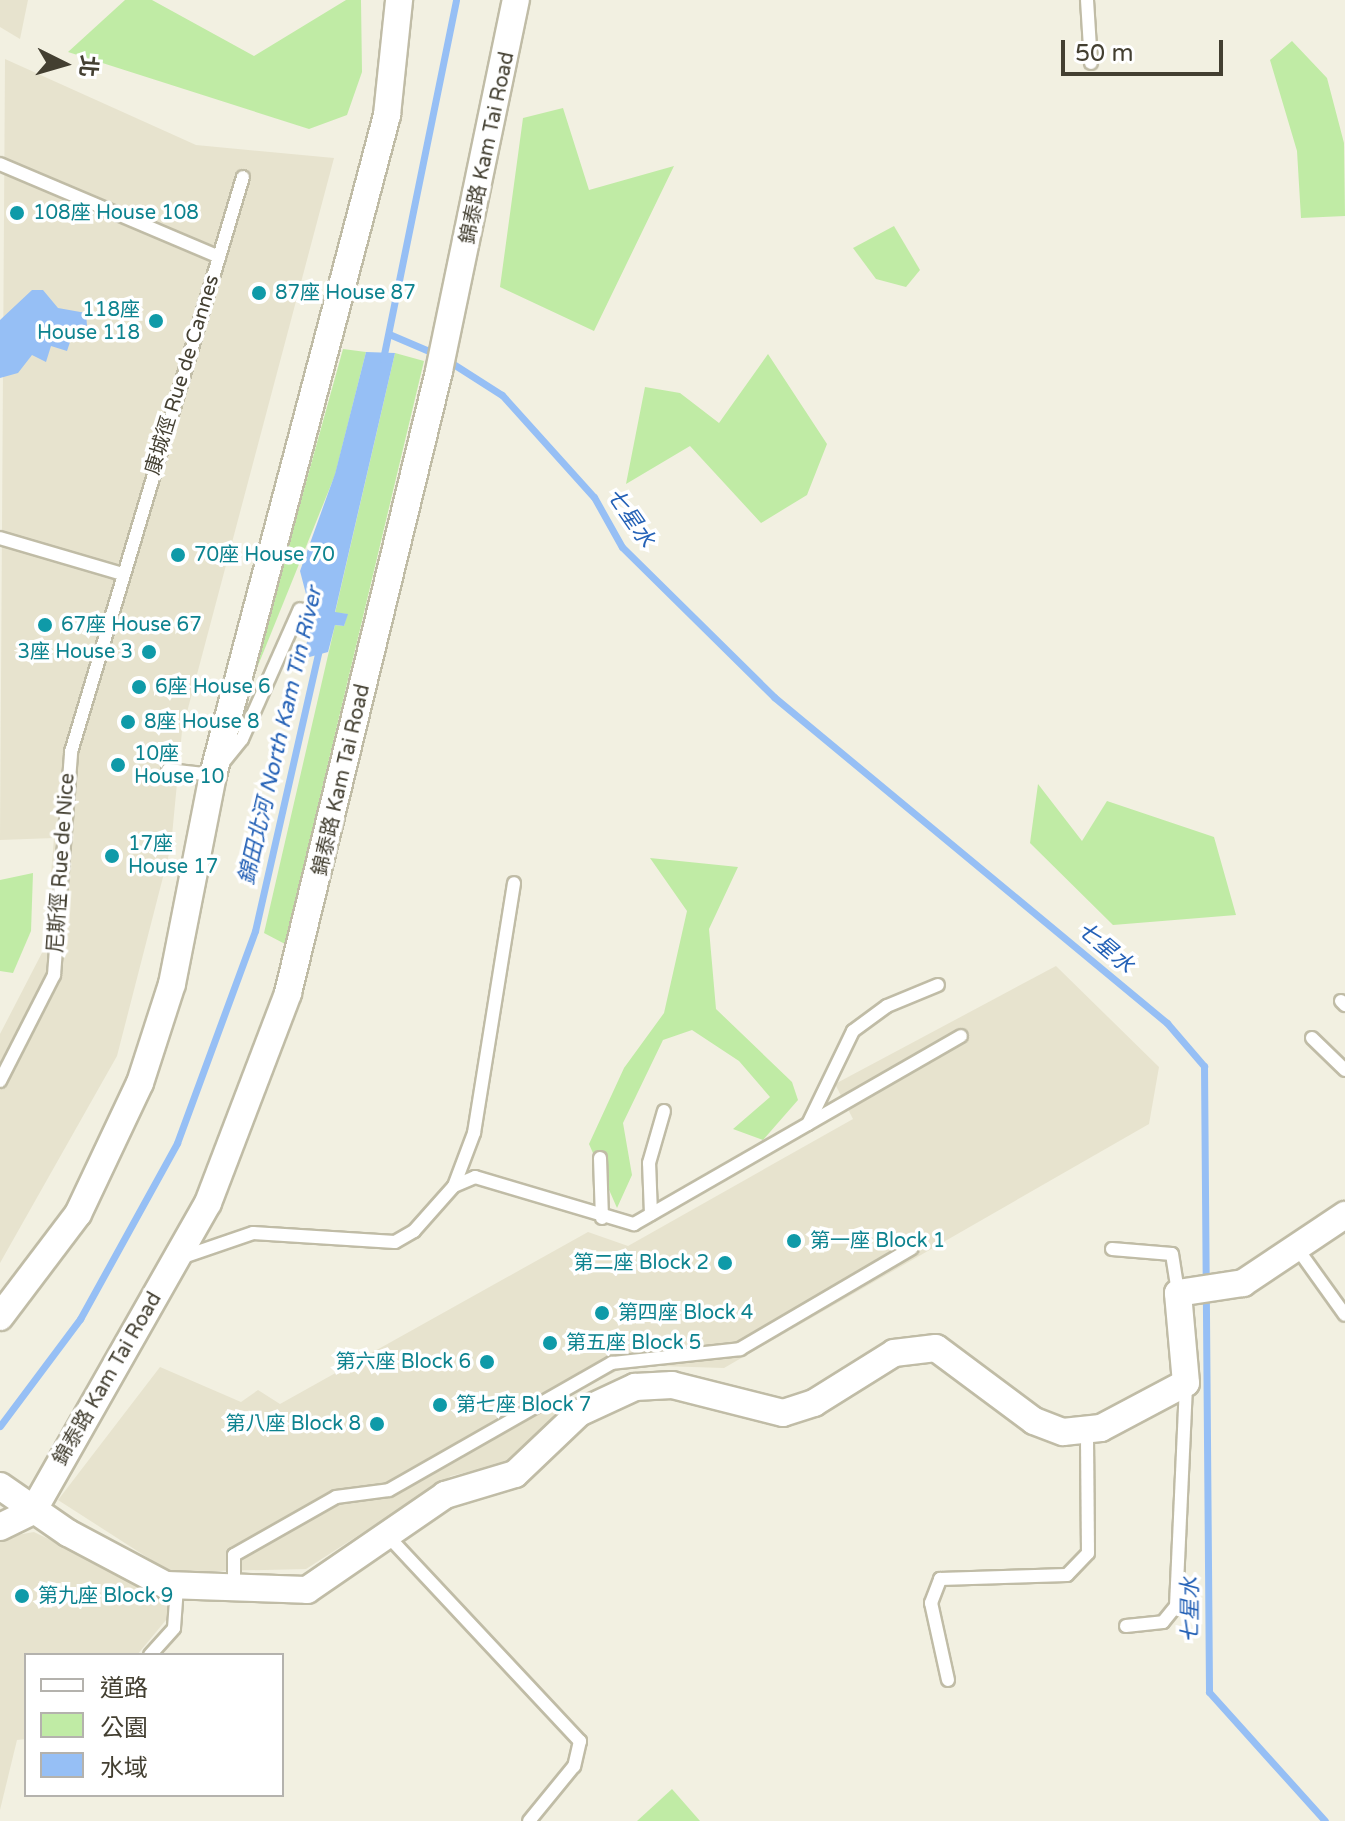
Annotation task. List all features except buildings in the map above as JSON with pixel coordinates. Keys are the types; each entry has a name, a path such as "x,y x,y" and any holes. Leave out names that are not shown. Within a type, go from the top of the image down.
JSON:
{"street":[{"path":"0,1317 78,1214 140,1083 172,984 213,775 387,115 399,0"},
{"name":"錦泰路 Kam Tai Road","path":"33,1511 214,1189 288,993 315,895 493,129 516,0"},
{"path":"0,1486 33,1511 177,1587 234,1591 307,1590 445,1495 515,1474 579,1413 635,1387 672,1385 783,1413 814,1403 894,1353 936,1348 1034,1421 1087,1432 1186,1383 1178,1293 1223,1289 1297,1248 1345,1215"},
{"path":"0,1527 33,1511"}],"lane":[{"path":"1087,0 1091,63"},
{"path":"0,164 219,257"},
{"name":"康城徑 Rue de Cannes","path":"71,752 243,177"},
{"path":"0,538 122,574"},
{"path":"168,770 213,775 242,739 300,609"},
{"name":"尼斯徑 Rue de Nice","path":"0,1081 54,975 71,752"},
{"path":"176,1259 253,1233 395,1242 414,1231 454,1186 474,1133 514,883"},
{"path":"808,1124 853,1031 887,1006 938,985"},
{"path":"454,1186 497,1178 624,1225 651,1214 961,1036"},
{"path":"1312,1038 1345,1070"},
{"path":"651,1214 649,1163 664,1111"},
{"path":"600,1158 602,1218"},
{"path":"234,1591 234,1555 336,1497 389,1490 612,1363 740,1349 912,1248"},
{"path":"1297,1248 1345,1315"},
{"path":"1112,1249 1169,1252 1178,1293"},
{"path":"1126,1626 1163,1622 1176,1606 1186,1383"},
{"path":"948,1680 931,1603 940,1579 1067,1575 1088,1553 1087,1432"},
{"path":"386,1534 580,1741 574,1766 529,1821"},
{"path":"152,1653 174,1628 177,1587"}],"shaded area":[{"path":"0,0 28,0 20,39 0,27"},
{"path":"5,59 196,145 334,158 182,731 171,846 117,1056 0,1263 0,1034 45,947 54,838 0,840"},
{"path":"1056,966 1159,1067 1149,1124 724,1368 628,1365 571,1395 517,1460 451,1476 306,1569 170,1572 58,1500 160,1367 241,1402 258,1390 280,1404 588,1232 628,1246 853,1119 835,1084"},
{"path":"34,1532 162,1594 171,1614 139,1653 24,1653 24,1739 17,1740 0,1810 0,1538"}],"green space":[{"path":"125,0 152,0 254,56 346,0 361,0 362,72 347,115 309,129 68,52"},
{"path":"1292,41 1327,78 1344,143 1345,216 1301,218 1297,151 1270,60"},
{"path":"563,108 589,190 674,166 594,331 500,287 523,118"},
{"path":"894,226 920,270 906,287 876,279 853,248"},
{"path":"343,349 366,352 335,475 249,688"},
{"path":"395,353 424,361 285,944 264,933 335,625 344,626 347,614 335,613"},
{"path":"768,354 827,444 807,495 761,523 690,446 626,484 645,387 680,393 719,423"},
{"path":"1038,784 1082,841 1107,801 1214,837 1236,915 1113,925 1030,843"},
{"path":"650,858 738,867 709,929 716,1009 792,1082 798,1100 763,1140 733,1129 770,1097 739,1061 692,1030 663,1040 623,1123 632,1175 617,1208 589,1144 624,1068 664,1013 687,911"},
{"path":"33,873 31,931 13,973 0,971 0,880"},
{"path":"672,1789 700,1821 637,1821"}],"water":[{"path":"32,290 43,290 58,308 86,313 88,339 72,336 67,351 51,346 46,362 32,355 18,373 0,378 0,320"},
{"path":"366,352 395,353 335,612 348,614 344,626 335,625 328,652 302,659 313,621 300,571 335,474"}],"waterway":[{"name":"錦田北河 North Kam Tin River","path":"383,359 456,0"},
{"name":"七星水","path":"389,334 436,354"},
{"name":"七星水","path":"447,360 502,395 594,497 622,547 774,697 1167,1023 1204,1066 1209,1692 1325,1821"},
{"name":"錦田北河 North Kam Tin River","path":"0,1426 80,1319 177,1143 255,931 319,649"}],"place":[{"name":"108座 House 108","path":"17,213"},
{"name":"87座 House 87","path":"259,293"},
{"name":"118座 House 118","path":"156,321"},
{"name":"70座 House 70","path":"178,555"},
{"name":"67座 House 67","path":"45,625"},
{"name":"3座 House 3","path":"149,652"},
{"name":"6座 House 6","path":"139,687"},
{"name":"8座 House 8","path":"128,722"},
{"name":"10座 House 10","path":"118,765"},
{"name":"17座 House 17","path":"112,856"},
{"name":"第一座 Block 1","path":"794,1241"},
{"name":"第二座 Block 2","path":"725,1263"},
{"name":"第四座 Block 4","path":"602,1313"},
{"name":"第五座 Block 5","path":"550,1343"},
{"name":"第六座 Block 6","path":"487,1362"},
{"name":"第七座 Block 7","path":"440,1405"},
{"name":"第八座 Block 8","path":"377,1424"},
{"name":"第九座 Block 9","path":"22,1596"}]}
